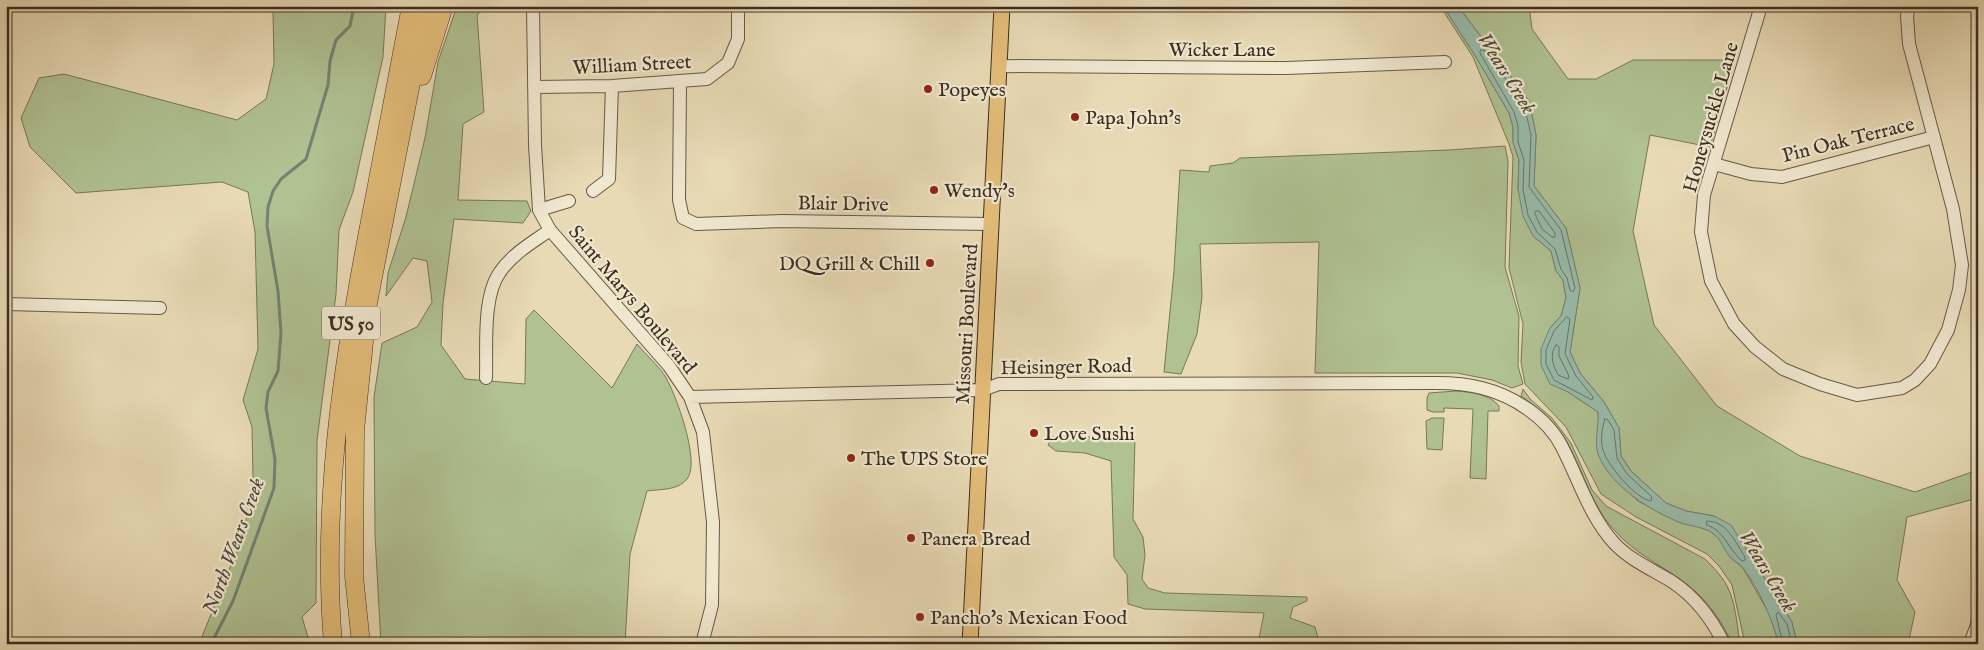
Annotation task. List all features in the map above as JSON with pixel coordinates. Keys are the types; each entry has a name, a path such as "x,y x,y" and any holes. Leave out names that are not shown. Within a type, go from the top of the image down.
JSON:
{"highway":[{"path":"385,139 399,6"},
{"name":"US 50","path":"333,644 329,601 332,499 340,395 354,301 411,6"},
{"name":"US 50","path":"361,644 354,576 355,430 368,303 426,6"},
{"path":"394,164 444,6"}],"main road":[{"name":"Missouri Boulevard","path":"970,644 1002,6"}],"street":[{"name":"Saint Marys Boulevard","path":"533,6 535,145 539,210 550,230 669,366 690,397 703,432 713,522 712,605 702,644"},
{"name":"William Street","path":"534,87 612,86 707,79 728,63 738,39 738,6"},
{"name":"Honeysuckle Lane","path":"1761,6 1704,195 1701,232 1711,281 1734,324 1755,347 1783,369 1820,384 1858,395 1902,388 1915,380 1930,364 1948,330 1959,290 1962,266 1953,210 1909,44 1907,16 1909,6"},
{"name":"Wicker Lane","path":"999,66 1286,68 1445,62"},
{"name":"Blair Drive","path":"680,82 679,200 683,218 696,224 782,220 990,224"},
{"path":"592,191 609,179 612,86"},
{"name":"Pin Oak Terrace","path":"1714,164 1751,174 1782,177 1934,137"},
{"path":"539,210 569,201"},
{"path":"486,378 488,312 494,285 500,272 520,251 550,230"},
{"path":"6,304 160,308"},
{"name":"Heisinger Road","path":"690,397 983,390 999,384 1414,383 1459,384 1482,388 1514,401 1533,414 1561,445 1590,509 1615,544 1640,564 1684,591 1710,619 1724,644"},
{"path":"1970,644 1978,622"}],"shaded area":[{"path":"269,6 386,6 383,57 353,192 339,230 336,294 317,440 316,603 302,617 310,644 199,644 244,533 253,478 252,427 243,400 258,349 255,232 248,192 222,182 76,193 30,147 21,118 39,78 64,74 237,120 266,99 274,64 273,12"},
{"path":"457,6 487,6 477,15 484,112 463,124 458,200 527,201 531,211 523,223 454,219 443,303 441,345 465,379 525,384 526,319 534,310 612,388 637,344 665,376 675,397 685,428 691,459 691,471 687,479 673,488 647,491 630,554 625,644 381,644 375,535 374,397 382,343 417,327 432,302 427,261 413,258 386,296 388,273 406,217 425,138 438,62"},
{"path":"1440,6 1443,6 1476,57 1509,113 1513,127 1513,142 1519,160 1518,189 1533,236 1551,251 1556,271 1563,280 1566,298 1561,316 1550,328 1568,392 1598,412 1597,441 1619,483 1638,501 1662,514 1710,531 1721,540 1731,558 1743,568 1770,615 1779,644 1745,644 1732,585 1719,566 1707,554 1636,517 1601,494 1566,427 1525,384 1521,362 1523,324 1509,268 1513,157 1473,57"},
{"path":"1458,6 1529,6 1532,29 1568,79 1596,79 1633,60 1735,60 1710,147 1650,135 1633,231 1654,325 1717,406 1800,456 1915,492 1972,472 1978,467 1978,498 1907,517 1897,580 1915,612 1908,644 1797,644 1792,622 1736,533 1714,516 1686,511 1666,503 1631,471 1621,456 1619,428 1604,402 1580,373 1570,352 1580,288 1566,228 1534,186 1536,135 1529,101"},
{"path":"1505,146 1508,161 1505,267 1519,316 1518,366 1523,384 1512,388 1492,380 1457,373 1315,373 1319,242 1200,244 1202,297 1197,334 1181,374 1164,372 1174,271 1180,170 1209,172 1210,166 1233,163 1240,158"},
{"path":"1523,389 1531,400 1552,418 1571,443 1592,490 1606,506 1705,559 1723,579 1736,615 1740,644 1732,644 1717,616 1696,592 1680,579 1638,552 1607,522 1594,500 1563,435 1547,417 1521,396"},
{"path":"1456,391 1485,396 1499,406 1499,411 1488,411 1486,479 1470,478 1473,409 1444,408 1444,412 1427,410 1429,393"},
{"path":"1432,418 1444,418 1442,450 1427,449 1426,421"},
{"path":"1052,437 1135,437 1133,519 1143,537 1145,555 1142,579 1148,588 1165,593 1307,597 1307,601 1293,607 1290,618 1315,627 1318,638 1316,644 1258,644 1264,613 1145,609 1128,604 1127,575 1114,557 1111,461 1085,453 1056,451 1048,445"}],"water":[{"name":"Wears Creek","path":"1443,6 1458,6 1529,101 1536,135 1534,186 1566,228 1580,288 1570,352 1580,373 1604,402 1619,428 1621,456 1631,471 1666,503 1686,511 1714,516 1731,525 1792,622 1797,644 1779,644 1760,595 1743,568 1731,558 1715,535 1704,529 1681,523 1657,512 1633,496 1612,477 1598,454 1598,412 1568,392 1550,384 1541,365 1541,349 1550,328 1561,316 1566,298 1563,280 1556,271 1551,251 1533,236 1523,216 1518,189 1519,160 1513,142 1513,127 1509,113"}],"waterway":[{"name":"North Wears Creek","path":"211,644 233,601 274,488 275,459 266,408 268,392 278,371 281,333 278,291 267,226 268,207 273,191 281,179 306,159 328,85 330,61 336,40 350,26 354,6"}],"place":[{"name":"Popeyes","path":"928,89"},
{"name":"Papa John's","path":"1075,117"},
{"name":"Wendy's","path":"934,190"},
{"name":"DQ Grill & Chill","path":"930,263"},
{"name":"Love Sushi","path":"1034,433"},
{"name":"The UPS Store","path":"851,458"},
{"name":"Panera Bread","path":"911,538"},
{"name":"Pancho's Mexican Food","path":"920,617"}]}
